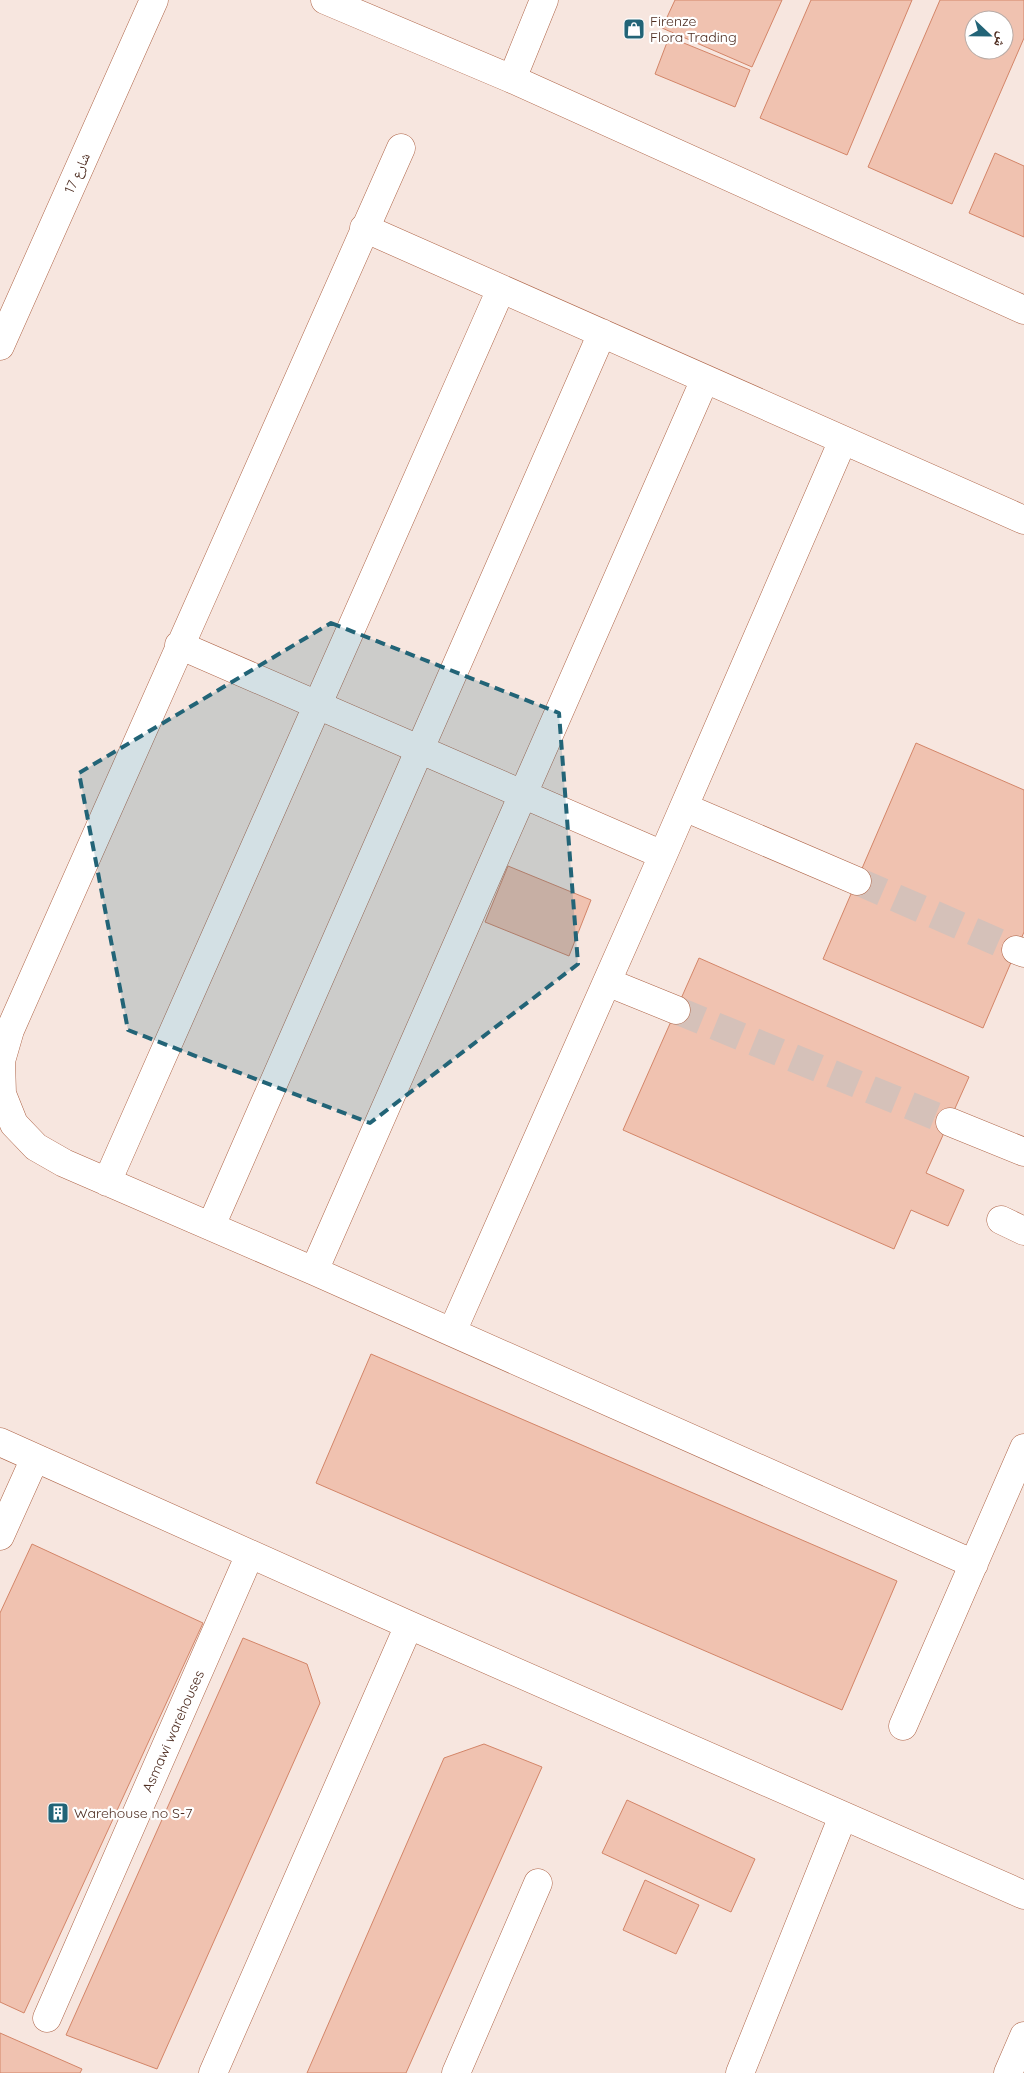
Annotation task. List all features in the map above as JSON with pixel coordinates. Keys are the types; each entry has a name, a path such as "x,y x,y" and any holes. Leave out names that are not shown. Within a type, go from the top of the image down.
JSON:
{"street":[{"name":"شارع 17","path":"0,346 154,0"},
{"path":"325,0 512,79 1024,310"},
{"path":"512,79 544,0"},
{"path":"401,148 179,645 10,1030 1,1061 2,1094 14,1124 36,1147 107,1182 314,1270 974,1564"},
{"path":"364,228 1024,520"},
{"path":"107,1182 316,704 501,289"},
{"path":"211,1226 602,333"},
{"path":"314,1270 705,379"},
{"path":"452,1332 663,855 843,440"},
{"path":"179,645 663,855"},
{"path":"684,807 856,881"},
{"path":"607,982 676,1010"},
{"path":"950,1122 1024,1152"},
{"path":"0,1442 409,1625 1024,1895"},
{"path":"903,1726 1024,1448"},
{"path":"0,1536 34,1458"},
{"name":"Asmawi warehouses","path":"47,2018 250,1554"},
{"path":"213,2073 409,1625"},
{"path":"740,2073 843,1816"},
{"path":"456,2073 538,1883"},
{"path":"1008,2073 1024,2036"}],"highlighted area":[{"path":"331,623 559,713 578,964 370,1123 128,1030 79,773"}],"building":[{"path":"675,0 782,0 752,67 662,28"},
{"path":"811,0 912,0 847,155 760,118"},
{"path":"940,0 1024,0 1024,38 952,204 868,167"},
{"path":"669,37 750,70 735,107 655,74"},
{"path":"995,153 1024,166 1024,237 969,213"},
{"path":"916,743 1024,790 1024,932 983,1028 823,959"},
{"path":"508,866 591,900 569,956 485,922"},
{"path":"699,958 969,1077 926,1173 964,1190 948,1226 911,1210 894,1249 623,1130"},
{"path":"371,1354 897,1581 842,1710 316,1483"},
{"name":"Warehouse no S-7","path":"32,1544 203,1623 24,2013 0,2002 0,1613"},
{"path":"243,1638 307,1664 320,1703 157,2069 66,2035"},
{"path":"484,1744 542,1767 406,2073 307,2073 444,1758"},
{"path":"627,1800 755,1859 731,1912 602,1853"},
{"path":"645,1880 699,1905 676,1954 623,1930"},
{"path":"0,2033 82,2069 80,2073 0,2073"}],"tunnel":[{"path":"857,881 1016,950"},
{"path":"676,1010 950,1122"}],"place":[{"name":"Firenze Flora Trading","path":"634,29"},
{"name":"Warehouse no S-7","path":"58,1813"}]}
